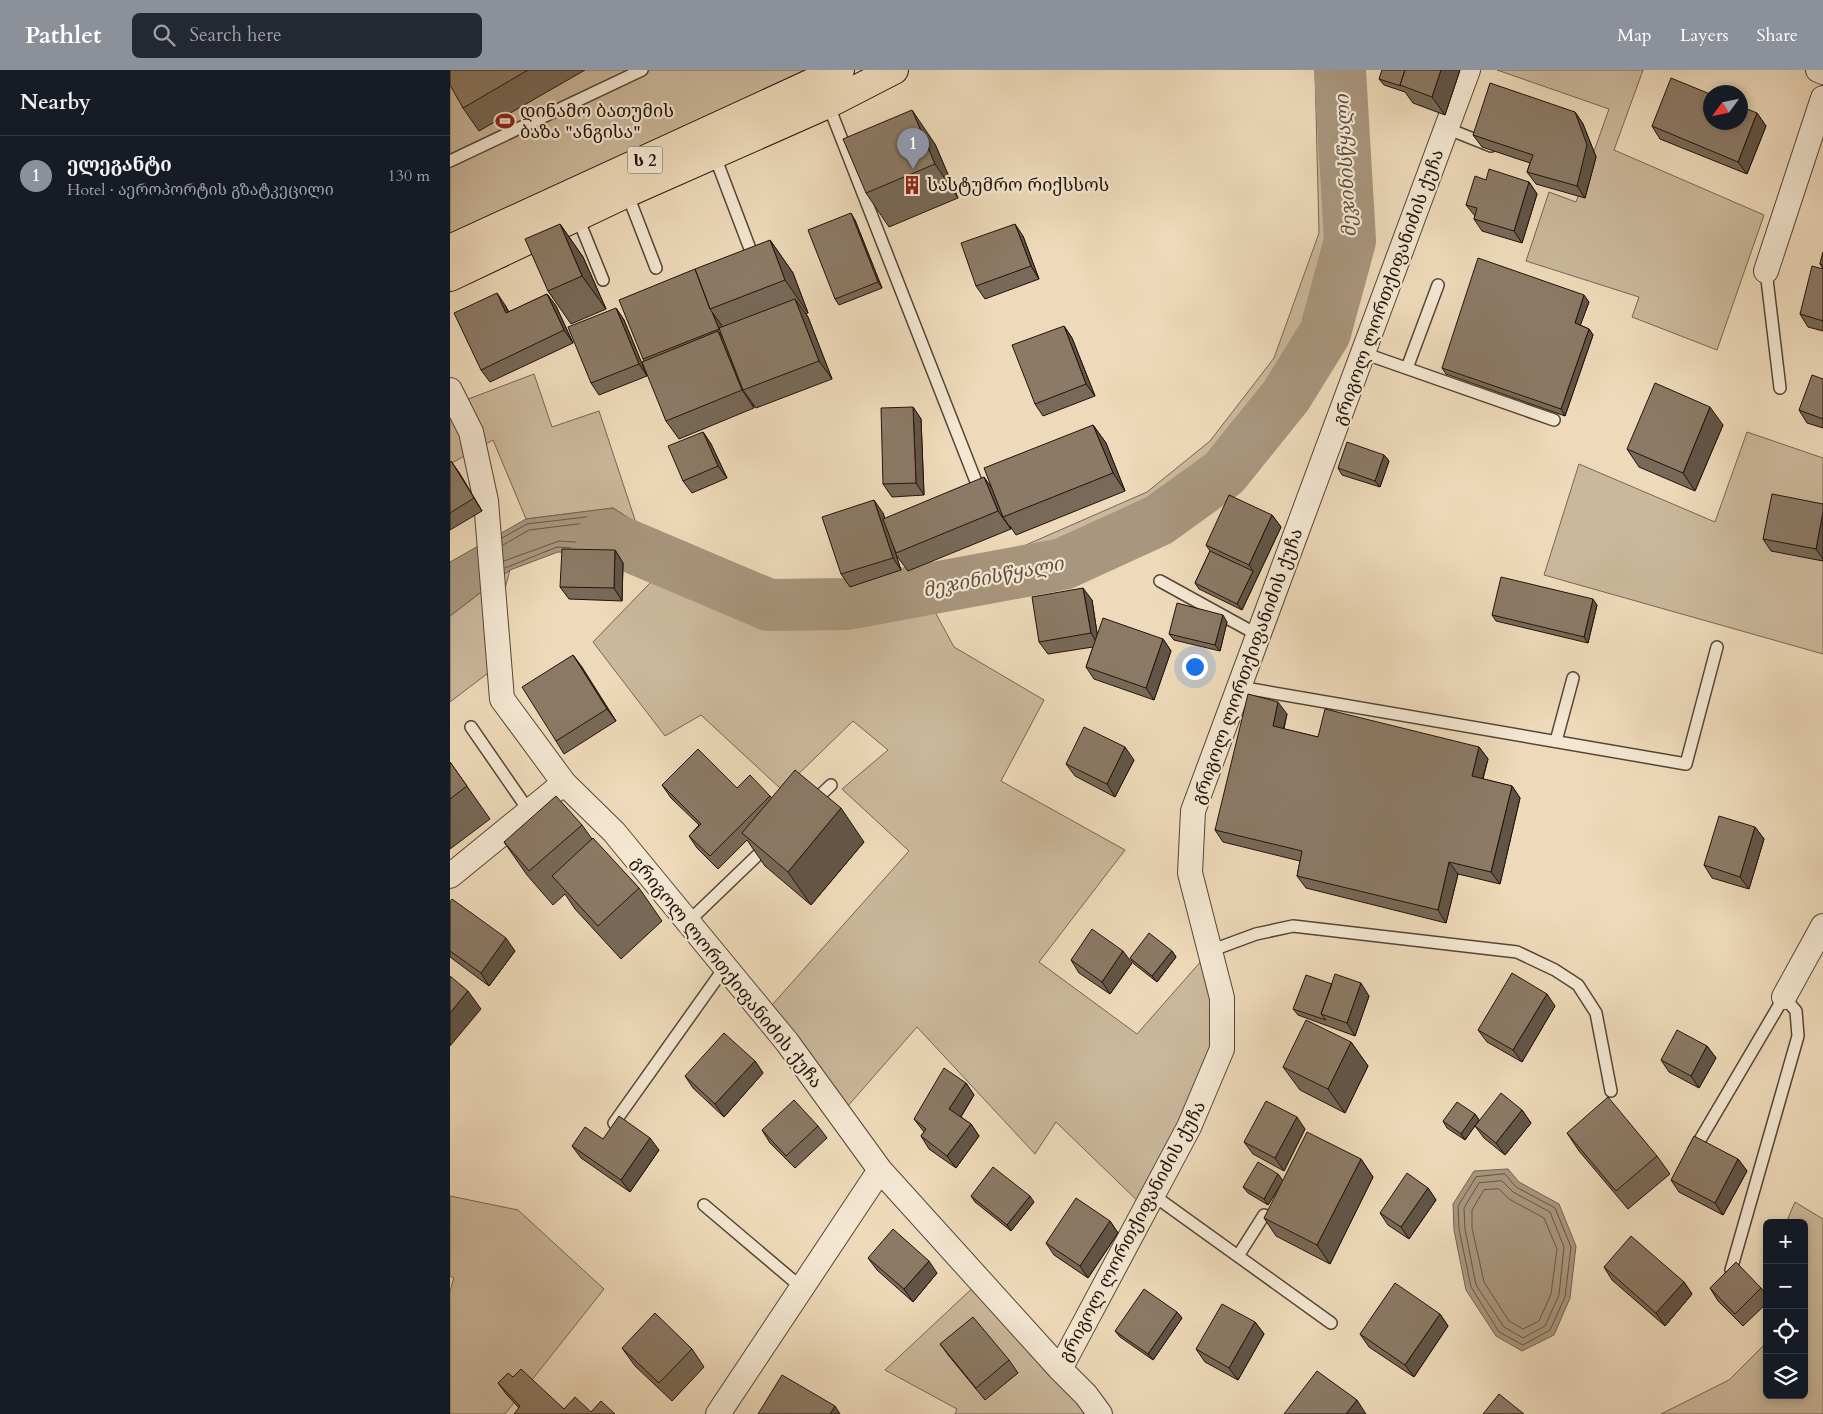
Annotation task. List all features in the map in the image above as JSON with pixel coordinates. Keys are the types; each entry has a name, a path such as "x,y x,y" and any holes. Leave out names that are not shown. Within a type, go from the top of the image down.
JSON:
{"highway":[{"name":"ს 2","path":"450,249 840,70"},
{"name":"ს 2","path":"450,277 627,193 828,104 895,70"}],"street":[{"name":"გრიგოლ ლორთქიფანიძის ქუჩა","path":"1060,1370 1190,1127 1222,1049 1222,998 1190,872 1193,811 1468,70"},
{"path":"1818,70 1823,72"},
{"path":"1766,271 1823,98"},
{"name":"გრიგოლ ლორთქიფანიძის ქუჩა","path":"450,390 471,432 486,501 502,699 564,783 614,832 787,1042 880,1170 1060,1370 1086,1395 1100,1414"},
{"path":"450,876 564,783"},
{"path":"1784,997 1823,926"},
{"path":"718,1414 880,1170"}],"lane":[{"path":"450,161 642,70"},
{"path":"828,104 975,479"},
{"path":"1446,128 1498,149"},
{"path":"714,154 758,270"},
{"path":"627,193 656,268"},
{"path":"577,216 603,280"},
{"path":"1766,271 1780,388"},
{"path":"1407,368 1438,285"},
{"path":"1363,353 1554,420"},
{"path":"1160,581 1258,636"},
{"path":"1239,688 1686,764 1717,647"},
{"path":"1556,742 1573,678"},
{"path":"471,727 529,811"},
{"path":"802,812 831,785"},
{"path":"688,922 774,839"},
{"path":"1210,951 1256,934 1293,926 1517,952 1555,970 1578,984 1596,1013 1611,1091"},
{"path":"614,1122 725,967"},
{"path":"1688,1160 1784,997 1796,1011 1798,1036 1731,1270"},
{"path":"1153,1195 1331,1323"},
{"path":"704,1205 802,1288"},
{"path":"1238,1256 1264,1215"}],"shaded area":[{"path":"450,70 805,70 450,238"},
{"path":"1315,70 1340,70 1350,241 1325,333 1286,396 1224,473 1159,520 1063,564 923,590 1147,492 1210,441 1274,358 1319,233"},
{"path":"1497,70 1643,70 1614,150 1764,215 1717,350 1632,317 1639,297 1526,261 1549,192 1576,202 1609,109"},
{"path":"534,374 552,427 599,411 636,523 613,508 526,519 493,440 450,464 450,406"},
{"path":"1747,432 1823,458 1823,654 1544,575 1579,464 1715,522"},
{"path":"681,551 769,605 847,604 923,590 954,647 1044,700 1001,781 1125,850 1039,962 1137,1034 1210,951 1222,1049 1146,1209 1056,1122 1035,1154 917,1027 840,1115 764,1014 909,851 842,789 888,750 853,721 782,790 701,715 665,736 593,642"},
{"path":"510,570 496,622 500,664 450,702 450,616"},
{"path":"450,1196 518,1210 604,1289 505,1414 450,1414 450,1291 454,1278 450,1276"},
{"path":"1795,1202 1823,1219 1823,1414 1661,1414 1729,1380 1763,1346 1763,1399 1808,1399 1808,1219 1788,1219"},
{"path":"980,1281 1100,1414 955,1414 957,1409 885,1370"}],"water":[{"path":"613,508 681,551 658,575 619,556 558,552 510,570 450,616 450,562 526,519"},
{"path":"1508,1169 1519,1182 1559,1204 1576,1246 1570,1298 1554,1335 1522,1351 1496,1336 1466,1290 1454,1230 1453,1204 1474,1171"}],"building":[{"path":"450,70 528,70 463,108 450,85"},
{"path":"1382,70 1405,70 1401,86 1379,79"},
{"path":"1405,70 1441,70 1432,97 1400,85"},
{"path":"1671,78 1703,91 1703,130 1748,130 1748,109 1757,113 1738,162 1652,126"},
{"path":"1490,83 1575,112 1587,145 1577,186 1527,172 1533,155 1473,135"},
{"path":"912,110 935,164 866,193 843,139"},
{"path":"1489,169 1529,182 1514,231 1474,219 1477,208 1466,205 1475,176 1486,180"},
{"path":"851,213 878,282 835,299 808,230"},
{"path":"560,224 582,276 548,291 525,239"},
{"path":"1015,224 1031,266 976,286 961,243"},
{"path":"770,240 785,280 710,309 695,269"},
{"path":"1823,252 1823,265 1820,264"},
{"path":"1478,258 1584,295 1575,323 1589,329 1561,409 1442,368"},
{"path":"1812,266 1823,269 1823,321 1800,314"},
{"path":"695,269 719,329 643,359 619,300"},
{"path":"497,293 506,313 547,294 564,330 481,370 454,313"},
{"path":"795,299 819,361 743,390 719,328"},
{"path":"616,308 639,364 591,383 568,327"},
{"path":"1064,326 1086,384 1035,404 1012,345"},
{"path":"718,331 742,390 666,421 642,362"},
{"path":"1812,375 1823,379 1823,419 1799,410"},
{"path":"1655,383 1710,407 1683,473 1627,449"},
{"path":"913,407 916,483 883,484 881,408"},
{"path":"1093,425 1113,473 1003,517 984,468"},
{"path":"703,432 718,466 683,481 668,446"},
{"path":"1347,442 1384,455 1375,481 1338,468"},
{"path":"450,462 474,498 450,513"},
{"path":"984,477 998,511 896,553 883,519"},
{"path":"1772,494 1823,504 1816,549 1763,539"},
{"path":"1229,495 1272,515 1249,565 1206,545"},
{"path":"874,500 893,558 841,574 822,517"},
{"path":"562,549 615,550 614,588 560,587"},
{"path":"1210,551 1253,571 1237,604 1195,583"},
{"path":"1501,577 1593,599 1584,637 1492,615"},
{"path":"1083,588 1091,633 1039,642 1032,597"},
{"path":"1177,603 1223,615 1215,645 1169,634"},
{"path":"1103,618 1163,639 1146,688 1086,667"},
{"path":"573,655 607,709 556,741 522,687"},
{"path":"1248,694 1278,702 1273,726 1318,737 1325,709 1479,747 1472,776 1512,786 1491,872 1449,862 1438,910 1297,876 1302,851 1215,830"},
{"path":"1084,727 1125,747 1107,784 1066,764"},
{"path":"698,749 737,788 750,775 770,796 710,856 689,836 701,824 662,785"},
{"path":"450,762 467,786 450,799"},
{"path":"795,770 841,808 788,872 742,833"},
{"path":"556,796 582,825 529,871 504,842"},
{"path":"1719,816 1755,827 1740,877 1704,865"},
{"path":"593,838 639,888 598,926 552,876"},
{"path":"452,899 506,938 481,973 450,951 450,902"},
{"path":"1092,929 1123,951 1102,982 1071,960"},
{"path":"1149,933 1172,951 1152,976 1130,958"},
{"path":"1512,973 1547,994 1513,1050 1478,1030"},
{"path":"1335,974 1361,983 1347,1023 1321,1014"},
{"path":"1306,975 1332,984 1321,1014 1326,1020 1293,1009"},
{"path":"450,976 468,991 450,1013"},
{"path":"1306,1020 1351,1042 1328,1089 1283,1067"},
{"path":"1677,1030 1707,1046 1691,1076 1661,1060"},
{"path":"724,1033 755,1061 715,1104 685,1076"},
{"path":"944,1068 966,1083 949,1109 971,1124 947,1156 921,1136 926,1129 914,1119"},
{"path":"1501,1093 1522,1110 1496,1143 1475,1126"},
{"path":"1608,1097 1657,1156 1616,1191 1567,1133"},
{"path":"794,1100 818,1126 786,1156 762,1130"},
{"path":"1266,1101 1297,1117 1275,1158 1244,1142"},
{"path":"1457,1102 1475,1114 1461,1134 1443,1121"},
{"path":"619,1116 650,1138 621,1180 572,1146 585,1127 603,1139"},
{"path":"1307,1132 1361,1159 1317,1245 1264,1218"},
{"path":"1694,1136 1738,1159 1715,1203 1671,1180"},
{"path":"1258,1162 1278,1174 1264,1199 1243,1187"},
{"path":"993,1167 1030,1196 1007,1225 971,1196"},
{"path":"1407,1173 1428,1188 1401,1227 1380,1213"},
{"path":"1076,1198 1110,1221 1080,1266 1046,1243"},
{"path":"893,1229 929,1261 904,1289 868,1258"},
{"path":"1631,1236 1684,1282 1656,1313 1604,1267"},
{"path":"1736,1262 1761,1288 1735,1314 1710,1288"},
{"path":"1395,1283 1440,1314 1405,1365 1360,1334"},
{"path":"1144,1289 1177,1312 1148,1354 1115,1331"},
{"path":"1222,1304 1255,1322 1229,1368 1196,1349"},
{"path":"655,1313 692,1349 659,1383 622,1348"},
{"path":"973,1317 1009,1360 976,1388 940,1344"},
{"path":"521,1369 564,1409 575,1397 591,1412 601,1401 615,1414 514,1414 520,1406 498,1383 508,1373 513,1377"},
{"path":"1317,1371 1357,1400 1346,1414 1284,1414"},
{"path":"782,1375 835,1406 830,1414 758,1414"},
{"path":"1499,1394 1524,1414 1483,1414"}],"waterway":[{"name":"მეჯინისწყალი","path":"602,538 613,539 769,605 847,604 1063,564 1159,520 1224,473 1286,396 1325,333 1350,241 1340,70"}],"place":[{"name":"დინამო ბათუმის ბაზა \"ანგისა\"","path":"505,121"},
{"name":"ელეგანტი","path":"913,169"},
{"name":"სასტუმრო რიქსსოს","path":"912,185"}]}
